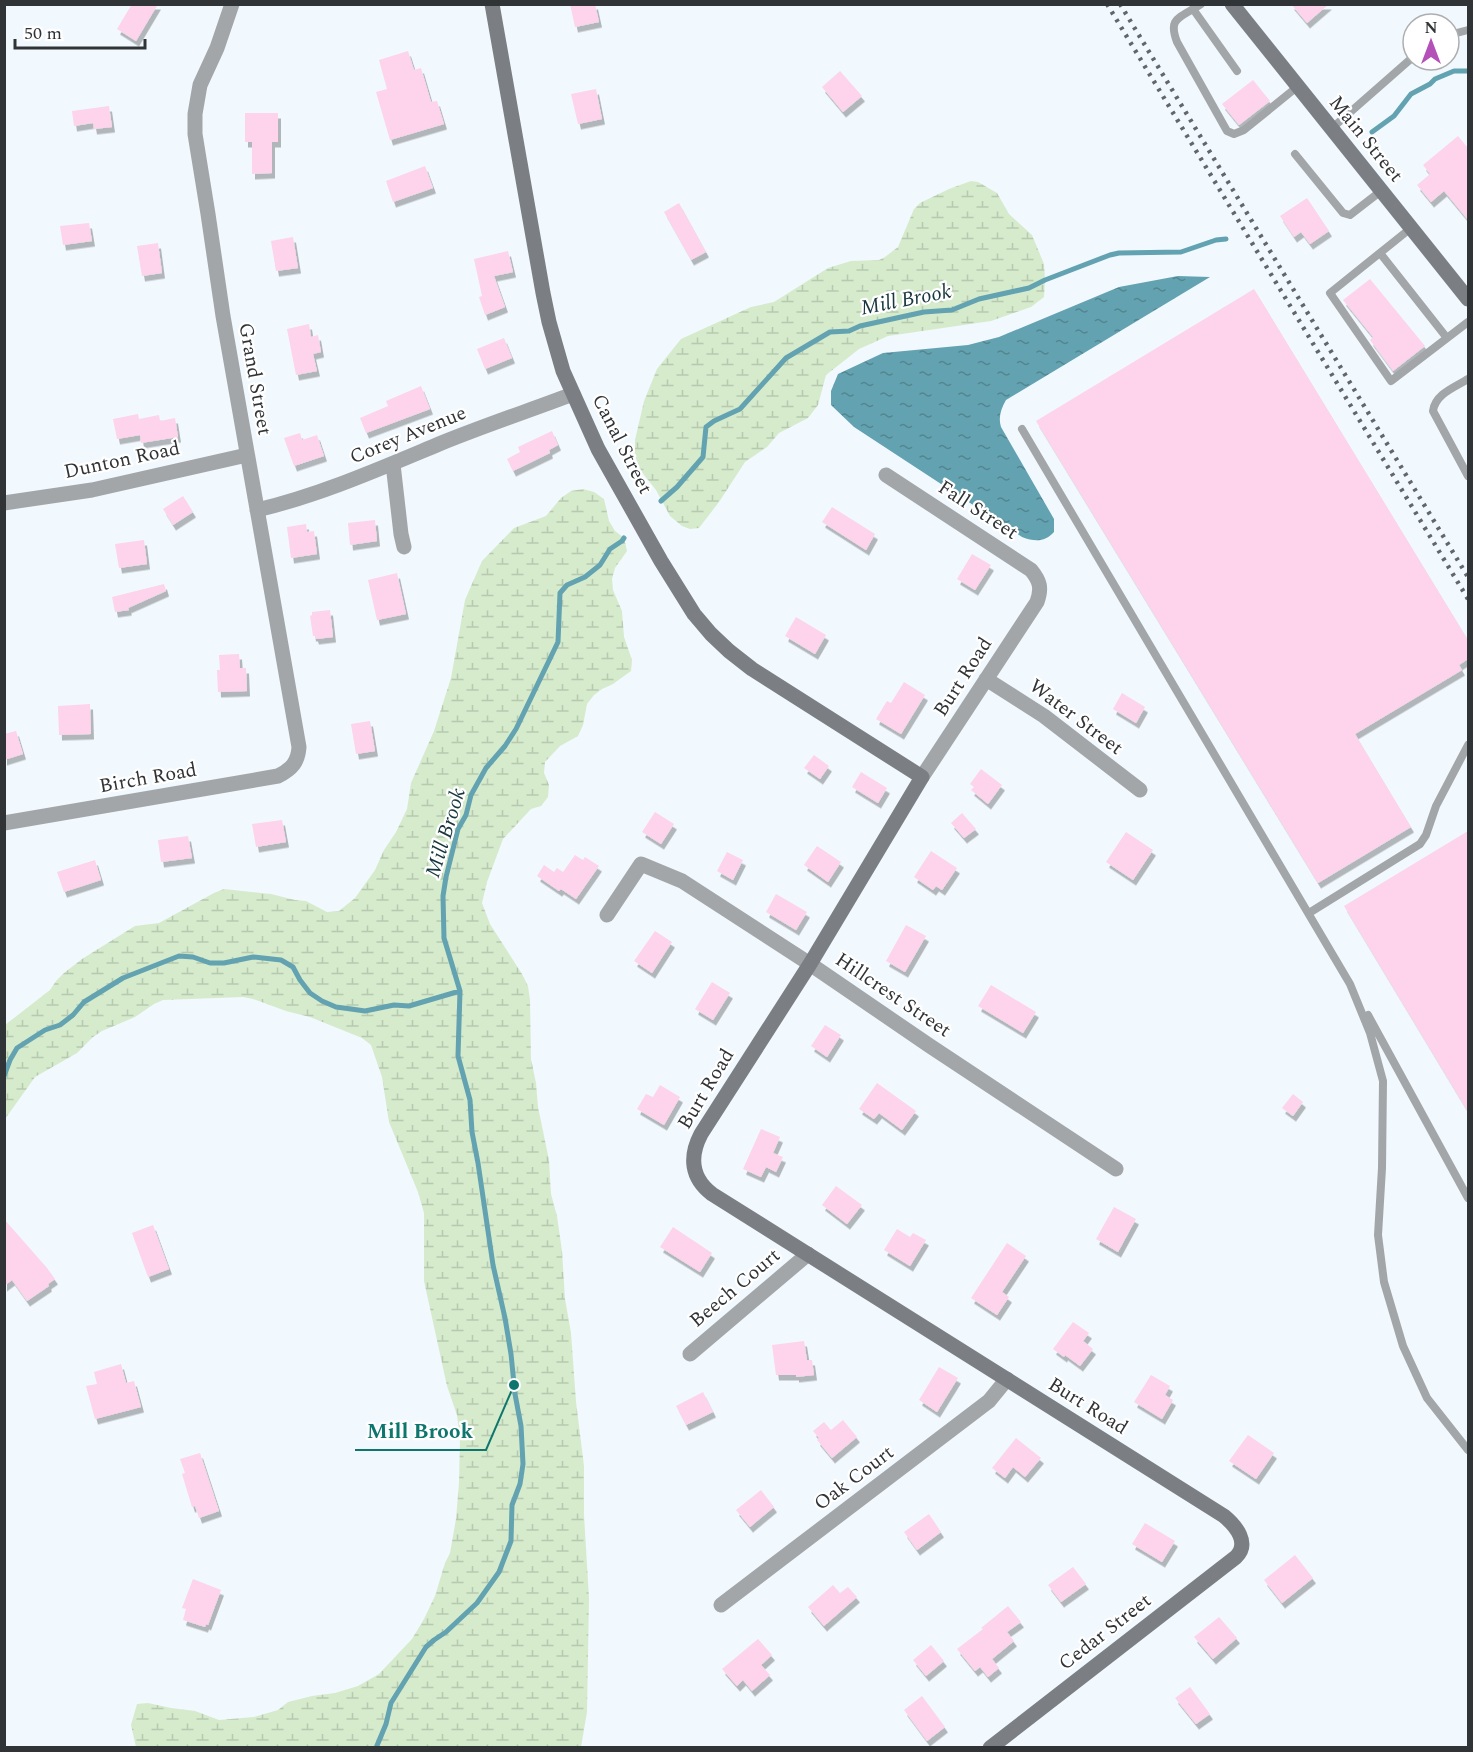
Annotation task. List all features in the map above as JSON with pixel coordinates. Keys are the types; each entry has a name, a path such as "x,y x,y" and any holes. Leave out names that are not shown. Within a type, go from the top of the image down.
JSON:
{"street":[{"name":"Grand Street","path":"232,4 201,85 194,124 218,289 299,747 299,757 295,765"},
{"name":"Canal Street","path":"492,4 549,322 563,371 598,449 677,589 711,634 752,669 922,777"},
{"name":"Main Street","path":"1232,4 1468,299"},
{"name":"Corey Avenue","path":"257,510 306,498 573,394"},
{"name":"Dunton Road","path":"4,503 92,490 247,455"},
{"path":"393,464 404,548"},
{"name":"Fall Street","path":"886,475 1031,570 1041,585"},
{"name":"Burt Road","path":"1041,585 1037,602 922,777 810,964 709,1120 693,1153 695,1174 704,1188 1224,1516 1236,1528 1241,1537 1242,1546"},
{"name":"Water Street","path":"986,680 1044,716 1140,790"},
{"name":"Birch Road","path":"4,823 278,776 295,765"},
{"name":"Hillcrest Street","path":"607,915 641,864 682,881 1116,1169"},
{"name":"Beech Court","path":"690,1354 808,1254"},
{"name":"Oak Court","path":"721,1605 992,1399 1007,1379"},
{"name":"Cedar Street","path":"990,1748 1236,1557 1242,1546"}],"lane":[{"path":"1237,71 1197,7 1173,23 1172,30 1177,42 1227,131 1234,134 1244,130 1297,87"},
{"path":"1331,129 1401,68"},
{"path":"1295,154 1343,213 1350,214 1381,191"},
{"path":"1411,228 1330,293 1391,381 1468,322"},
{"path":"1380,253 1447,338"},
{"path":"1468,379 1437,399 1432,411 1468,476"},
{"path":"1022,429 1309,913 1468,1198"},
{"path":"1309,913 1420,844 1426,835 1436,806 1468,745"},
{"path":"1350,984 1370,1032 1383,1082 1382,1168 1378,1235 1384,1282 1403,1346 1426,1398 1468,1450"}],"green space":[{"path":"971,181 978,182 997,193 1009,214 1032,235 1044,264 1044,297 1031,307 991,321 888,336 859,349 826,375 818,405 808,418 779,433 767,447 745,462 699,528 690,529 682,526 670,516 656,490 641,471 635,456 635,440 644,401 657,369 681,339 751,307 774,302 828,268 851,261 879,260 885,257 898,247 914,209 920,203"},
{"path":"583,489 594,492 604,499 609,521 615,531 624,538 627,551 615,568 612,579 613,590 622,611 624,637 632,660 631,671 594,695 587,704 583,725 578,736 560,746 545,762 544,773 549,785 548,797 541,806 531,809 503,839 482,903 490,924 528,986 531,1059 562,1251 565,1299 571,1333 584,1466 584,1515 589,1598 587,1712 581,1747 136,1747 131,1725 137,1704 148,1703 195,1711 219,1720 254,1717 278,1710 288,1702 358,1686 379,1674 412,1639 424,1619 435,1596 450,1553 456,1519 460,1438 457,1415 447,1386 424,1281 424,1213 418,1192 389,1122 382,1077 371,1045 362,1038 310,1017 243,997 163,1000 135,1017 102,1031 77,1053 35,1077 5,1119 5,1025 50,990 64,973 82,959 135,926 159,923 224,889 271,894 306,901 327,912 339,911 355,898 375,870 407,809 411,783 434,731 451,678 465,600 482,561 514,528 546,516 561,498 571,491"}],"water":[{"path":"1178,276 1210,277 1004,403 1000,416 1001,427 1054,519 1054,532 1043,539 1031,540 1022,537 854,427 831,405 831,391 838,374 883,353 968,345 999,337 1119,287"}],"building":[{"path":"132,4 158,4 136,41 117,29"},
{"path":"570,4 595,4 599,22 575,27"},
{"path":"1291,4 1329,4 1307,23"},
{"path":"408,51 414,70 421,68 431,102 437,101 444,124 390,140 376,92 387,89 379,60"},
{"path":"840,71 862,96 843,112 822,87"},
{"path":"1253,80 1270,101 1239,125 1222,104"},
{"path":"596,89 602,119 578,124 571,94"},
{"path":"109,106 112,127 94,129 93,123 74,126 72,111"},
{"path":"245,113 278,113 278,142 272,142 272,173 252,174 252,142 245,142"},
{"path":"1458,136 1468,148 1468,220 1444,191 1431,202 1417,185 1430,174 1423,165"},
{"path":"425,166 433,188 393,202 386,181"},
{"path":"1307,198 1329,231 1310,244 1301,232 1294,237 1280,216"},
{"path":"679,203 706,252 691,260 664,212"},
{"path":"89,223 92,241 63,245 60,226"},
{"path":"293,237 298,268 276,271 271,241"},
{"path":"158,243 162,273 142,276 137,246"},
{"path":"508,251 513,272 494,276 505,307 485,315 479,297 482,296 474,259"},
{"path":"1370,279 1425,346 1393,371 1370,340 1373,337 1343,300"},
{"path":"1254,289 1468,640 1468,659 1459,665 1462,670 1355,734 1411,827 1318,883 1036,421"},
{"path":"309,324 311,337 318,335 321,352 313,354 317,371 296,375 287,329"},
{"path":"504,338 512,358 485,369 477,349"},
{"path":"421,386 430,409 366,433 360,418 388,406 386,401"},
{"path":"138,414 139,419 159,415 160,421 175,418 178,437 141,443 140,435 117,439 113,419"},
{"path":"552,431 558,445 549,450 550,453 513,471 507,459 520,452 518,447"},
{"path":"300,433 302,440 317,435 324,456 294,466 284,438"},
{"path":"183,496 193,512 173,525 163,509"},
{"path":"832,507 875,534 866,550 822,522"},
{"path":"375,520 377,541 350,545 348,523"},
{"path":"306,524 307,532 314,531 317,554 291,558 287,527"},
{"path":"144,540 147,564 119,568 115,544"},
{"path":"972,554 991,565 975,590 957,579"},
{"path":"397,573 406,614 377,620 368,580"},
{"path":"164,584 166,591 128,608 129,610 115,612 112,597"},
{"path":"330,610 333,637 316,639 313,636 310,616 312,612"},
{"path":"796,617 826,635 815,654 785,636"},
{"path":"239,654 240,668 246,668 247,691 218,692 219,655"},
{"path":"904,682 925,695 901,734 876,719 887,701 891,703"},
{"path":"1122,693 1145,707 1136,723 1113,709"},
{"path":"90,704 91,734 59,735 58,706"},
{"path":"370,721 375,751 356,754 351,724"},
{"path":"16,731 23,754 4,760 4,734"},
{"path":"814,755 829,766 820,779 804,768"},
{"path":"981,769 1002,785 988,804 971,790 974,787 970,784"},
{"path":"861,772 887,788 878,803 852,787"},
{"path":"655,812 674,824 661,844 642,832"},
{"path":"962,813 976,829 964,838 951,823"},
{"path":"282,820 286,842 256,847 252,824"},
{"path":"1468,831 1468,1112 1344,906"},
{"path":"1126,832 1153,850 1133,880 1106,862"},
{"path":"188,836 192,858 161,862 158,840"},
{"path":"817,846 841,862 828,882 804,865"},
{"path":"931,851 957,868 942,890 936,886 933,890 914,877"},
{"path":"727,852 743,860 733,880 717,871"},
{"path":"575,855 583,860 585,857 599,866 576,899 537,876 544,865 554,872 557,868 563,872"},
{"path":"95,860 101,880 64,892 57,872"},
{"path":"776,894 807,912 796,930 766,912"},
{"path":"906,925 926,936 905,972 886,961"},
{"path":"655,931 672,942 652,973 634,961"},
{"path":"712,982 730,993 713,1020 695,1009"},
{"path":"991,985 1036,1012 1023,1033 978,1006"},
{"path":"825,1025 841,1035 827,1057 811,1046"},
{"path":"877,1083 916,1111 902,1130 879,1113 874,1119 859,1109"},
{"path":"660,1085 680,1097 664,1125 637,1109 646,1094 653,1097"},
{"path":"1293,1094 1303,1102 1293,1116 1282,1108"},
{"path":"761,1129 780,1137 773,1153 783,1157 776,1172 766,1167 761,1177 743,1169"},
{"path":"836,1186 862,1205 847,1224 822,1205"},
{"path":"1114,1207 1136,1219 1118,1252 1096,1239"},
{"path":"4,1219 55,1279 27,1301 12,1280 4,1286"},
{"path":"153,1225 169,1269 148,1277 132,1233"},
{"path":"673,1227 712,1253 700,1272 660,1247"},
{"path":"897,1229 910,1237 913,1233 926,1240 910,1266 884,1250"},
{"path":"1007,1243 1026,1256 1002,1292 1009,1297 997,1315 971,1298"},
{"path":"1073,1322 1089,1333 1083,1341 1093,1349 1080,1366 1053,1349"},
{"path":"804,1341 807,1360 812,1360 814,1375 796,1377 796,1375 776,1375 772,1345"},
{"path":"121,1364 126,1383 134,1381 141,1407 95,1419 86,1386 97,1384 94,1372"},
{"path":"939,1367 958,1378 937,1412 919,1400"},
{"path":"1151,1375 1170,1386 1165,1395 1173,1400 1162,1419 1134,1402"},
{"path":"703,1392 713,1412 686,1425 676,1406"},
{"path":"843,1420 857,1437 832,1458 817,1440 819,1438 813,1431 824,1422 831,1430"},
{"path":"1248,1435 1274,1453 1256,1479 1229,1461"},
{"path":"1016,1438 1041,1458 1025,1477 1013,1467 1005,1478 992,1468"},
{"path":"200,1453 219,1511 199,1518 195,1506 192,1507 180,1459"},
{"path":"761,1490 774,1507 750,1527 736,1510"},
{"path":"929,1514 941,1532 917,1550 904,1532"},
{"path":"1145,1523 1175,1541 1162,1562 1132,1544"},
{"path":"1295,1555 1313,1578 1282,1603 1264,1580"},
{"path":"1073,1567 1086,1584 1061,1602 1048,1585"},
{"path":"193,1579 221,1590 208,1625 206,1624 205,1627 183,1620 186,1609 182,1608"},
{"path":"833,1585 840,1593 848,1587 857,1597 824,1626 808,1607"},
{"path":"1008,1606 1021,1622 1007,1632 1014,1641 992,1659 999,1668 988,1677 980,1667 975,1671 957,1649"},
{"path":"1219,1617 1237,1638 1213,1659 1194,1637"},
{"path":"758,1639 772,1655 761,1665 770,1675 752,1691 743,1680 737,1686 722,1669"},
{"path":"931,1645 944,1661 926,1676 913,1660"},
{"path":"1190,1687 1210,1714 1196,1724 1175,1698"},
{"path":"922,1696 945,1727 927,1741 904,1710"}],"waterway":[{"name":"Mill Brook","path":"1372,132 1394,116 1411,94 1435,79 1454,71 1468,71"},
{"name":"Mill Brook","path":"661,501 677,487 703,457 706,427 740,409 786,358 830,332 849,331 860,326 924,312 952,310 979,299 1029,288 1110,255 1181,252 1216,240 1226,239"},
{"name":"Mill Brook","path":"376,1748 386,1724 391,1703 426,1647 477,1603 499,1572 511,1541 512,1505 520,1484 523,1464 521,1426 511,1354 493,1265 472,1132 470,1100 458,1056 460,991 444,938 443,896 446,877 458,829 466,815 471,795 486,768 516,729 558,642 560,593 567,585 585,577 600,565 610,549 624,538"},
{"path":"4,1076 17,1048 45,1030 60,1025 84,1002 123,978 179,956 193,957 210,963 224,963 253,957 281,960 293,967 310,993 322,1001 336,1007 365,1011 394,1005 409,1006 460,991"}],"railway":[{"path":"1107,4 1468,599"},
{"path":"1120,4 1468,577"}],"place":[{"name":"Mill Brook","path":"514,1385"}]}
